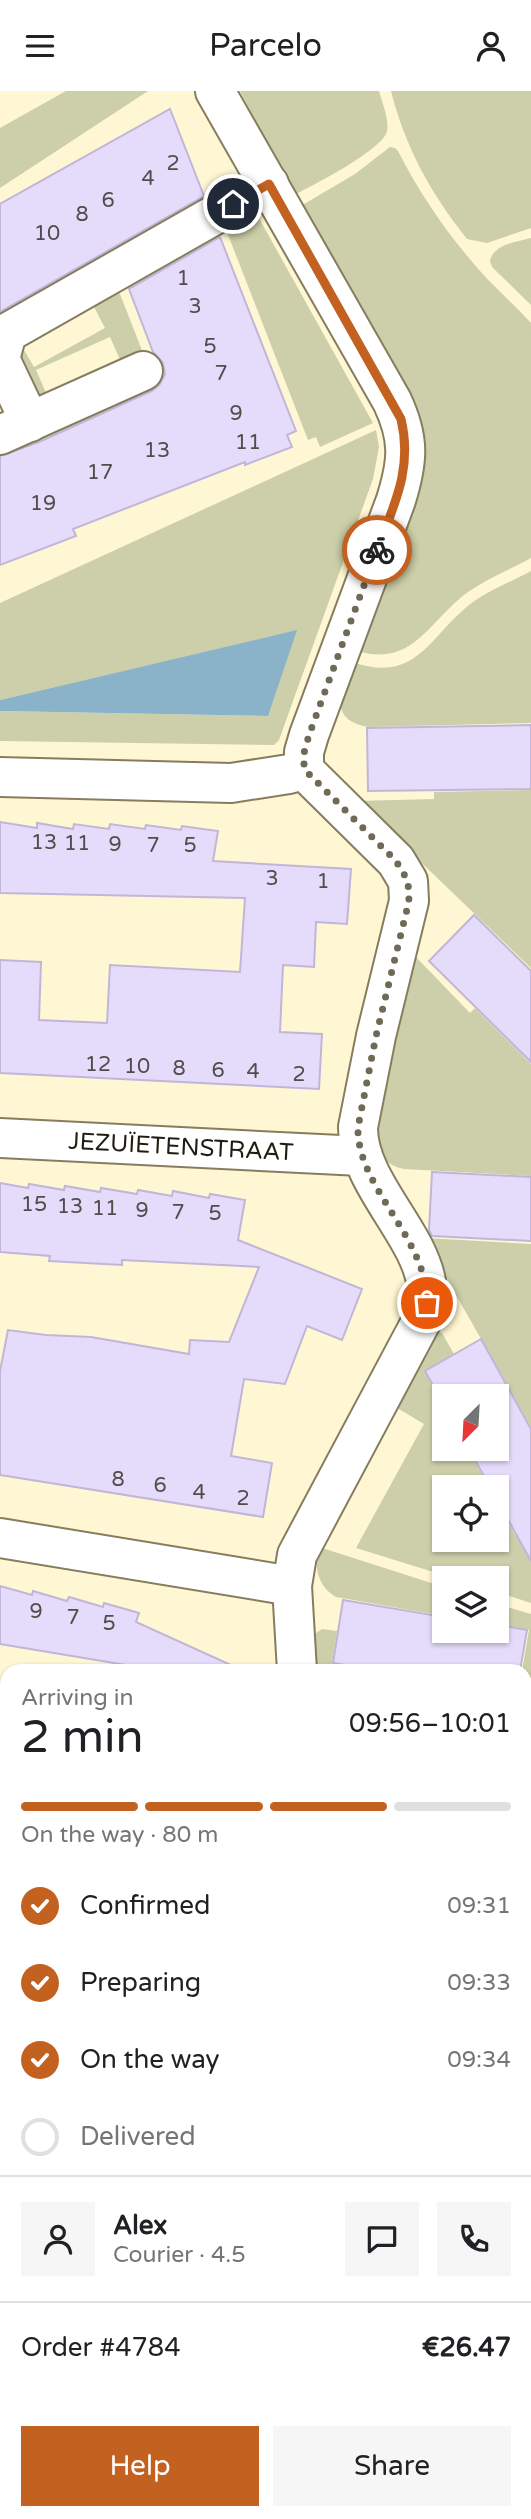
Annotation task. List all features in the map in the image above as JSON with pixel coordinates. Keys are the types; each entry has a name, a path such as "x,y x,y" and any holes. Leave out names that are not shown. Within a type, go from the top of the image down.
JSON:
{"street":[{"path":"215,91 392,401 401,419 406,454 405,472 396,500 309,735 304,753 304,769 396,861 408,881 409,901 376,1036 357,1142 420,1265 427,1289 427,1303 422,1320 297,1555 292,1586 297,1664"},
{"path":"143,371 15,428 0,359 7,333 269,184"},
{"path":"0,778 231,783 304,769"},
{"name":"JEZUÏETENSTRAAT","path":"0,1138 362,1156"},
{"path":"0,1538 292,1586"}],"green space":[{"path":"66,91 148,91 0,188 0,128"},
{"path":"240,91 379,91 387,118 386,134 358,159 294,195"},
{"path":"391,91 531,91 531,228 487,243 467,239 442,205 421,169 404,131"},
{"path":"390,147 398,151 436,215 457,244 531,323 531,558 464,595 405,648 392,653 376,654 357,651 417,483 299,207 355,174"},
{"path":"255,211 373,423 320,447 316,437 308,440 225,227"},
{"path":"531,238 531,305 492,267 490,261 492,255 501,247"},
{"path":"114,290 120,294 143,353 121,362 110,337 36,370 47,395 36,397 14,355 21,345 34,367 105,328 93,305"},
{"path":"376,430 379,447 373,479 279,740 274,745 0,741 0,711 267,716 296,631 0,700 0,603"},
{"path":"531,571 531,723 368,727 346,717 340,702 352,662 374,667 392,667 406,662 419,654 469,605"},
{"path":"531,790 531,968 357,801 434,799 434,792"},
{"path":"413,954 470,1013 475,1008 531,1064 531,1176 404,1169 389,1163 381,1153 375,1124"},
{"path":"425,1238 531,1244 531,1427 509,1384"},
{"path":"436,1331 442,1333 454,1354 425,1370 432,1384 432,1461 475,1461 482,1475 432,1475 432,1552 509,1552 509,1524 515,1535 531,1526 531,1603 509,1596 509,1566 432,1566 432,1572 356,1548 424,1424 394,1406"},
{"path":"319,1547 432,1583 432,1614 336,1597 321,1582 317,1561"},
{"path":"509,1608 531,1614 531,1664 523,1664 529,1630 509,1627"},
{"path":"322,1629 337,1631 332,1664 313,1664 313,1635"}],"water":[{"path":"297,630 268,716 0,711 0,700"}],"building":[{"path":"170,109 204,196 0,312 0,204"},
{"path":"220,237 296,431 287,435 292,447 245,465 245,462 73,529 76,536 0,565 0,456 39,442 152,391 160,384 165,374 163,363 153,352 129,289"},
{"path":"531,725 531,789 368,791 367,728"},
{"path":"0,822 37,828 37,823 73,829 74,824 109,829 110,824 181,830 182,826 218,831 213,861 351,869 347,924 316,922 314,967 283,965 280,1032 322,1034 319,1089 0,1073 0,960 41,962 39,1020 107,1023 110,965 240,972 245,898 0,893"},
{"path":"474,915 531,971 531,1062 429,961"},
{"path":"432,1172 531,1177 531,1241 432,1236 429,1230"},
{"path":"0,1183 28,1188 29,1184 64,1190 65,1186 100,1192 101,1188 137,1194 138,1190 172,1196 173,1191 209,1198 210,1194 245,1200 238,1240 362,1289 342,1340 307,1326 285,1384 244,1379 231,1456 272,1463 263,1517 0,1475 0,1371 8,1330 91,1337 189,1354 190,1340 229,1342 259,1267 122,1260 122,1265 49,1261 50,1256 0,1252"},
{"path":"481,1339 506,1384 432,1384 425,1371"},
{"path":"509,1389 531,1429 531,1561 509,1522 509,1475 483,1475 476,1461 509,1461"},
{"path":"0,1586 32,1595 33,1591 67,1601 69,1597 103,1607 104,1603 139,1613 136,1622 229,1664 120,1664 0,1644"},
{"path":"343,1600 432,1615 432,1643 509,1643 509,1627 527,1630 521,1664 333,1663"}],"way so far":[{"path":"377,550 309,735 304,753 304,769 396,861 408,881 409,901 376,1036 357,1142 367,1167 424,1273 427,1303"}],"route":[{"path":"233,204 269,184 401,419 405,435 405,472 377,550"}]}
